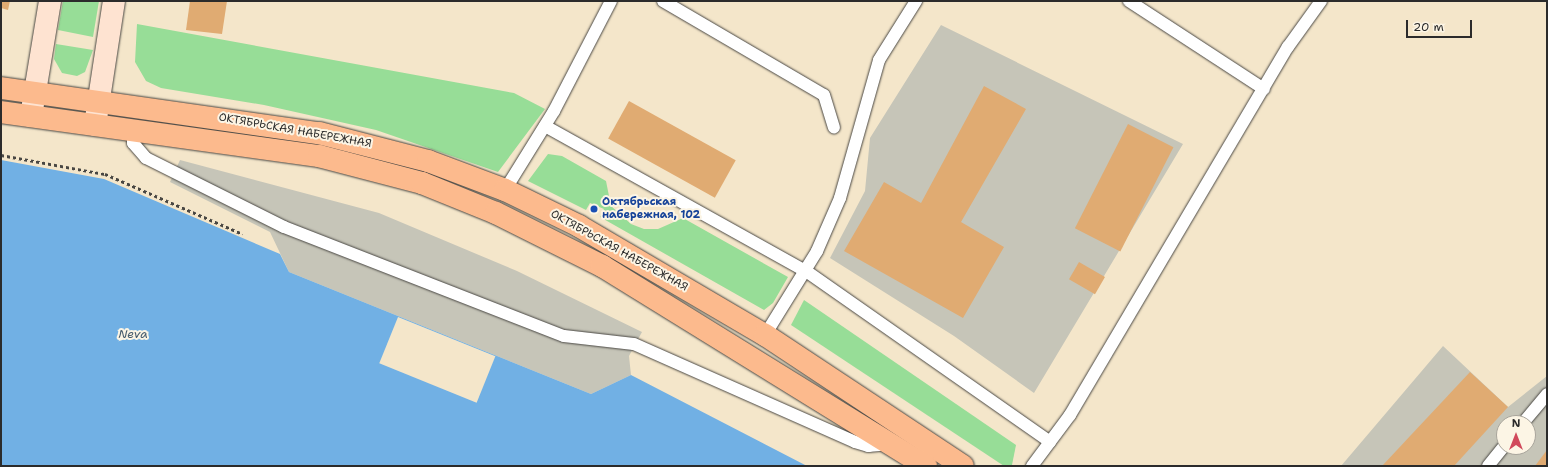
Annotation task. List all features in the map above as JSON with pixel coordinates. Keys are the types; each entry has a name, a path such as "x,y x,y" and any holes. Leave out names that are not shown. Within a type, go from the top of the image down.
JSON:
{"main road":[{"path":"31,116 50,1"},
{"path":"95,125 114,1"},
{"name":"ОКТЯБРЬСКАЯ НАБЕРЕЖНАЯ","path":"1,88 268,124 370,144 428,161 504,190 585,230 765,335 890,429 926,466"},
{"name":"ОКТЯБРЬСКАЯ НАБЕРЕЖНАЯ","path":"1,112 319,156 422,183 496,213 602,266 890,429 963,466"}],"lane":[{"path":"504,190 545,126 611,1"},
{"path":"663,1 824,95 834,128"},
{"path":"765,335 806,271 840,198 879,60 916,1"},
{"path":"1129,1 1264,89"},
{"path":"1032,466 1077,403 1264,89 1321,1"},
{"path":"545,126 806,271 1050,442"},
{"path":"133,130 133,143 146,158 284,227 564,336 634,344 855,442 868,446 879,444 890,429"},
{"path":"1530,415 1547,394"},
{"path":"1488,466 1497,455"}],"path":[{"path":"1,155 105,174 243,234"}],"shaded area":[{"path":"941,25 1183,144 1034,393 954,336 830,258 865,191 870,138"},
{"path":"180,160 379,213 517,271 642,332 629,356 631,375 591,394 289,272 270,232 170,182"},
{"path":"1443,346 1508,407 1547,376 1547,466 1341,466"}],"green space":[{"path":"63,1 99,1 93,37 58,30"},
{"path":"137,24 514,93 545,109 498,172 376,130 264,105 161,88 146,81 135,62"},
{"path":"56,44 93,50 85,72 77,76 62,73 54,59"},
{"path":"548,154 562,156 606,181 611,206 631,224 644,229 658,229 683,218 788,277 773,303 764,310 600,217 604,209 590,203 586,210 528,181"},
{"path":"804,300 1016,445 1012,465 1004,466 791,325"}],"water":[{"name":"Neva","path":"1,160 104,179 280,254 289,272 591,394 631,375 807,466 1,466"}],"pier":[{"path":"398,317 495,356 477,403 379,363"}],"building":[{"path":"1,1 10,1 8,10 1,8"},
{"path":"190,1 227,1 222,34 186,30"},
{"path":"984,86 1026,109 961,222 1004,247 963,318 844,251 884,182 921,203"},
{"path":"629,101 736,160 715,198 608,139"},
{"path":"1128,124 1173,147 1120,251 1075,228"},
{"path":"1079,262 1105,277 1095,294 1069,279"},
{"path":"1470,372 1508,407 1501,415 1496,415 1496,420 1454,466 1382,466"},
{"path":"1547,450 1547,466 1535,466"}],"place":[{"name":"Октябрьская набережная, 102","path":"594,209"}]}
